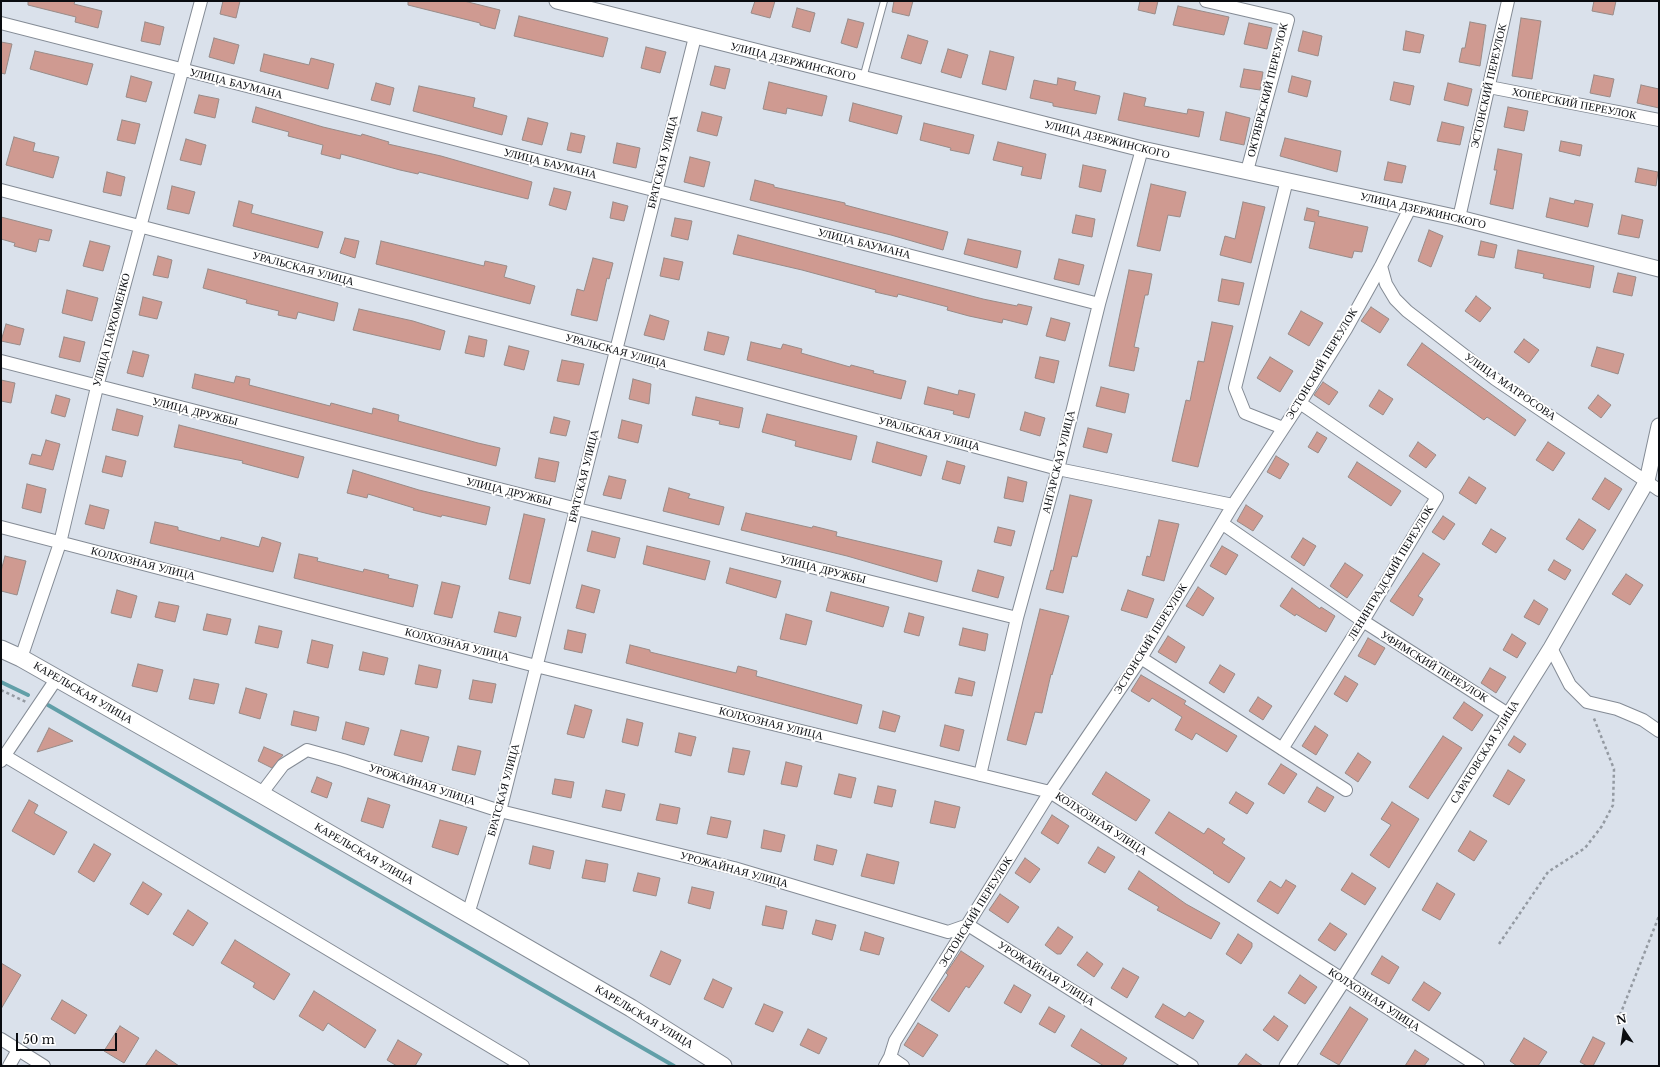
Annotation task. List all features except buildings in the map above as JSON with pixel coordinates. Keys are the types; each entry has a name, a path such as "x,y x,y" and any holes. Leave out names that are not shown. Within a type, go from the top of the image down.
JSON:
{"main road":[{"name":"КАРЕЛЬСКАЯ УЛИЦА","path":"1,649 21,658 57,678 261,794 631,1008 723,1066"}],"street":[{"name":"УЛИЦА ПАРХОМЕНКО","path":"21,658 60,543 97,387 201,1"},
{"name":"УЛИЦА ДЗЕРЖИНСКОГО","path":"557,1 1142,149 1459,218 1659,269"},
{"name":"ОКТЯБРЬСКИЙ ПЕРЕУЛОК","path":"1206,1 1288,20 1247,171"},
{"name":"ЭСТОНСКИЙ ПЕРЕУЛОК","path":"1459,218 1508,1"},
{"name":"УЛИЦА БАУМАНА","path":"1,23 656,192 1099,304"},
{"name":"БРАТСКАЯ УЛИЦА","path":"468,914 500,811 695,37"},
{"name":"ХОПЁРСКИЙ ПЕРЕУЛОК","path":"1489,87 1659,120"},
{"name":"АНГАРСКАЯ УЛИЦА","path":"980,775 1017,618 1058,469 1099,304 1142,149"},
{"path":"1283,428 1246,412 1235,388 1287,180"},
{"name":"УРАЛЬСКАЯ УЛИЦА","path":"1,190 615,350 1058,469 1233,505"},
{"name":"ЭСТОНСКИЙ ПЕРЕУЛОК","path":"888,1062 895,1041 1050,792 1141,658 1223,524 1233,505 1300,403 1346,328 1381,266 1410,208"},
{"name":"УЛИЦА МАТРОСОВА","path":"1381,266 1386,284 1395,299 1407,311 1495,379 1653,486"},
{"name":"УЛИЦА ДРУЖБЫ","path":"1,361 97,387 577,509 1017,618"},
{"name":"ЛЕНИНГРАДСКИЙ ПЕРЕУЛОК","path":"1282,749 1363,621 1437,497 1300,403"},
{"name":"САРАТОВСКАЯ УЛИЦА","path":"1286,1066 1343,980 1508,714 1653,486 1659,426"},
{"name":"УФИМСКИЙ ПЕРЕУЛОК","path":"1223,524 1363,621 1508,714"},
{"name":"КОЛХОЗНАЯ УЛИЦА","path":"1,527 536,666 1050,792 1478,1066"},
{"path":"1551,648 1570,684 1587,702 1618,710 1643,720 1659,731"},
{"path":"1141,658 1346,790"},
{"path":"57,678 3,758 523,1066"},
{"name":"УРОЖАЙНАЯ УЛИЦА","path":"261,794 283,765 307,750 343,760 500,811 734,868 948,932 968,925 1192,1066"},
{"path":"1,1039 44,1066"},
{"path":"9,1066 18,1050"},
{"path":"888,1062 904,1066"}],"lane":[{"path":"863,79 884,1"}],"path":[{"path":"1,690 37,707"},
{"path":"1499,944 1548,872 1585,848 1602,826 1613,805 1614,769 1587,702"},
{"path":"1620,1015 1659,916"}],"waterway":[{"path":"1,682 28,695"},
{"path":"48,705 674,1066"}]}
